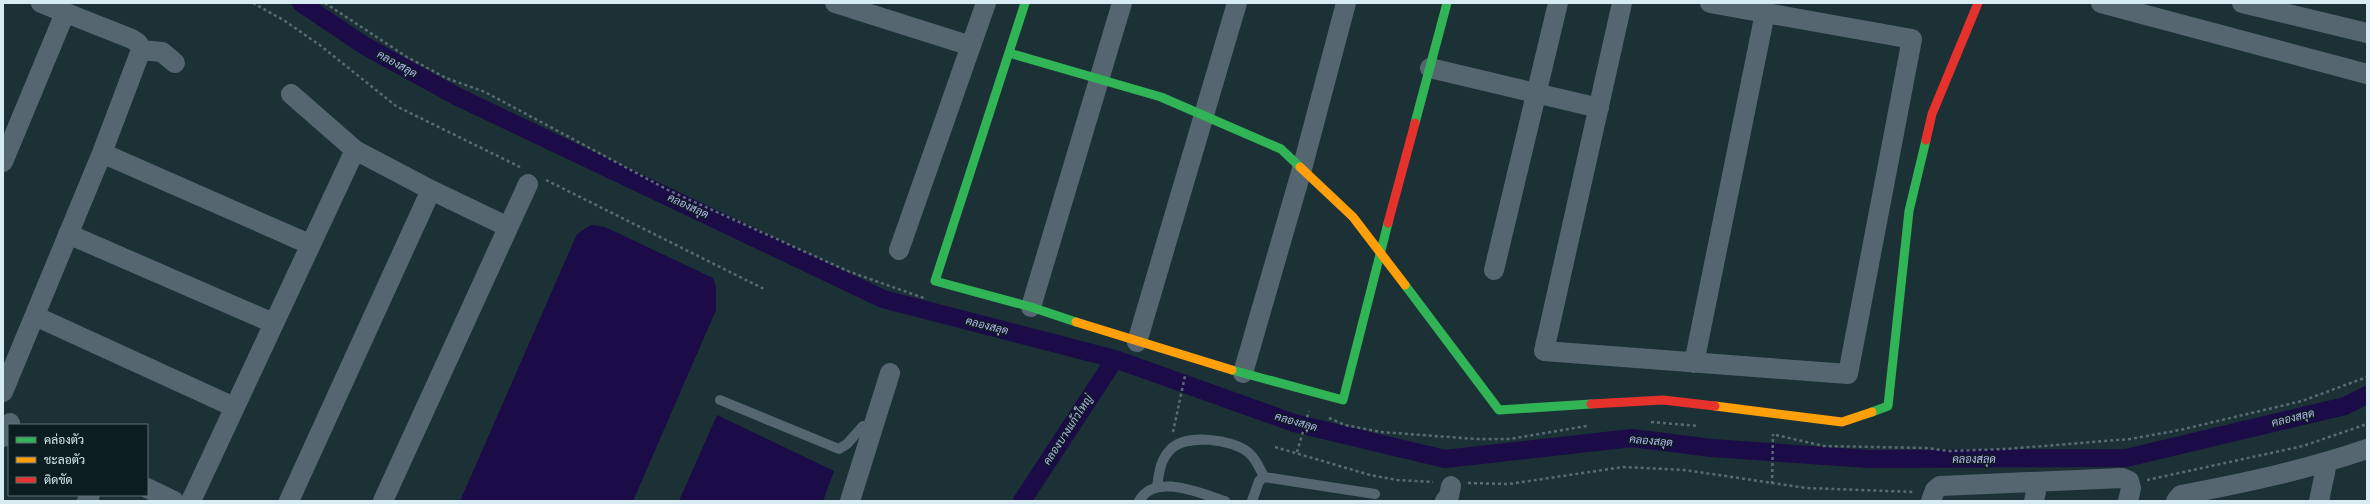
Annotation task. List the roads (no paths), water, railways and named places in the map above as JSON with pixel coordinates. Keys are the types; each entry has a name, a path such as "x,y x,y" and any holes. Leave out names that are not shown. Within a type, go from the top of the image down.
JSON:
{"street":[{"path":"3,392 36,316 102,153 141,50 138,44 132,39 41,3"},
{"path":"835,3 869,8 971,46"},
{"path":"899,250 986,3"},
{"path":"1025,3 936,281 1031,307 1137,342 1243,373 1343,400 1380,252 1447,3"},
{"path":"1031,307 1122,3"},
{"path":"1137,342 1237,3"},
{"path":"1243,373 1302,169 1346,3"},
{"path":"1494,270 1558,3"},
{"path":"1622,3 1600,108 1544,352 1848,374 1912,39 1811,12 1765,13 1710,3"},
{"path":"1009,52 1161,97 1281,149 1353,217 1499,410 1663,400 1842,422 1888,406 1909,211 1932,114 1978,3"},
{"path":"2100,3 2367,74"},
{"path":"2242,3 2367,33"},
{"path":"3,162 65,13"},
{"path":"1694,363 1765,13"},
{"path":"141,50 162,52 175,63"},
{"path":"1430,68 1600,108"},
{"path":"291,94 355,150 431,190 508,227"},
{"path":"191,501 309,244 355,150"},
{"path":"102,153 309,244"},
{"path":"383,501 531,177"},
{"path":"289,501 431,190"},
{"path":"68,234 273,323"},
{"path":"36,316 234,407"},
{"path":"850,501 890,373"},
{"path":"2176,501 2181,495 2243,483 2327,462 2367,449"},
{"path":"2319,501 2327,462"},
{"path":"1926,497 1940,486 2125,479 2129,481 2131,488 2128,501"},
{"path":"2034,501 2038,482"},
{"path":"152,494 174,501"}],"lane":[{"path":"720,400 839,449 847,444 864,426 874,424"},
{"path":"1157,487 1161,463 1169,451 1174,446 1200,438 1228,444 1247,451 1256,461 1264,477"},
{"path":"1252,501 1259,480 1264,477 1376,494"},
{"path":"1139,501 1142,496 1163,485 1225,501"}],"waterway":[{"name":"คลองสลุด","path":"301,3 365,46 456,96 883,299 1115,359 1294,423 1445,459 1632,438 1712,448 1868,459 2126,458 2345,406 2367,395"},
{"name":"คลองบางแก้วใหญ่","path":"1022,501 1115,359"}]}
